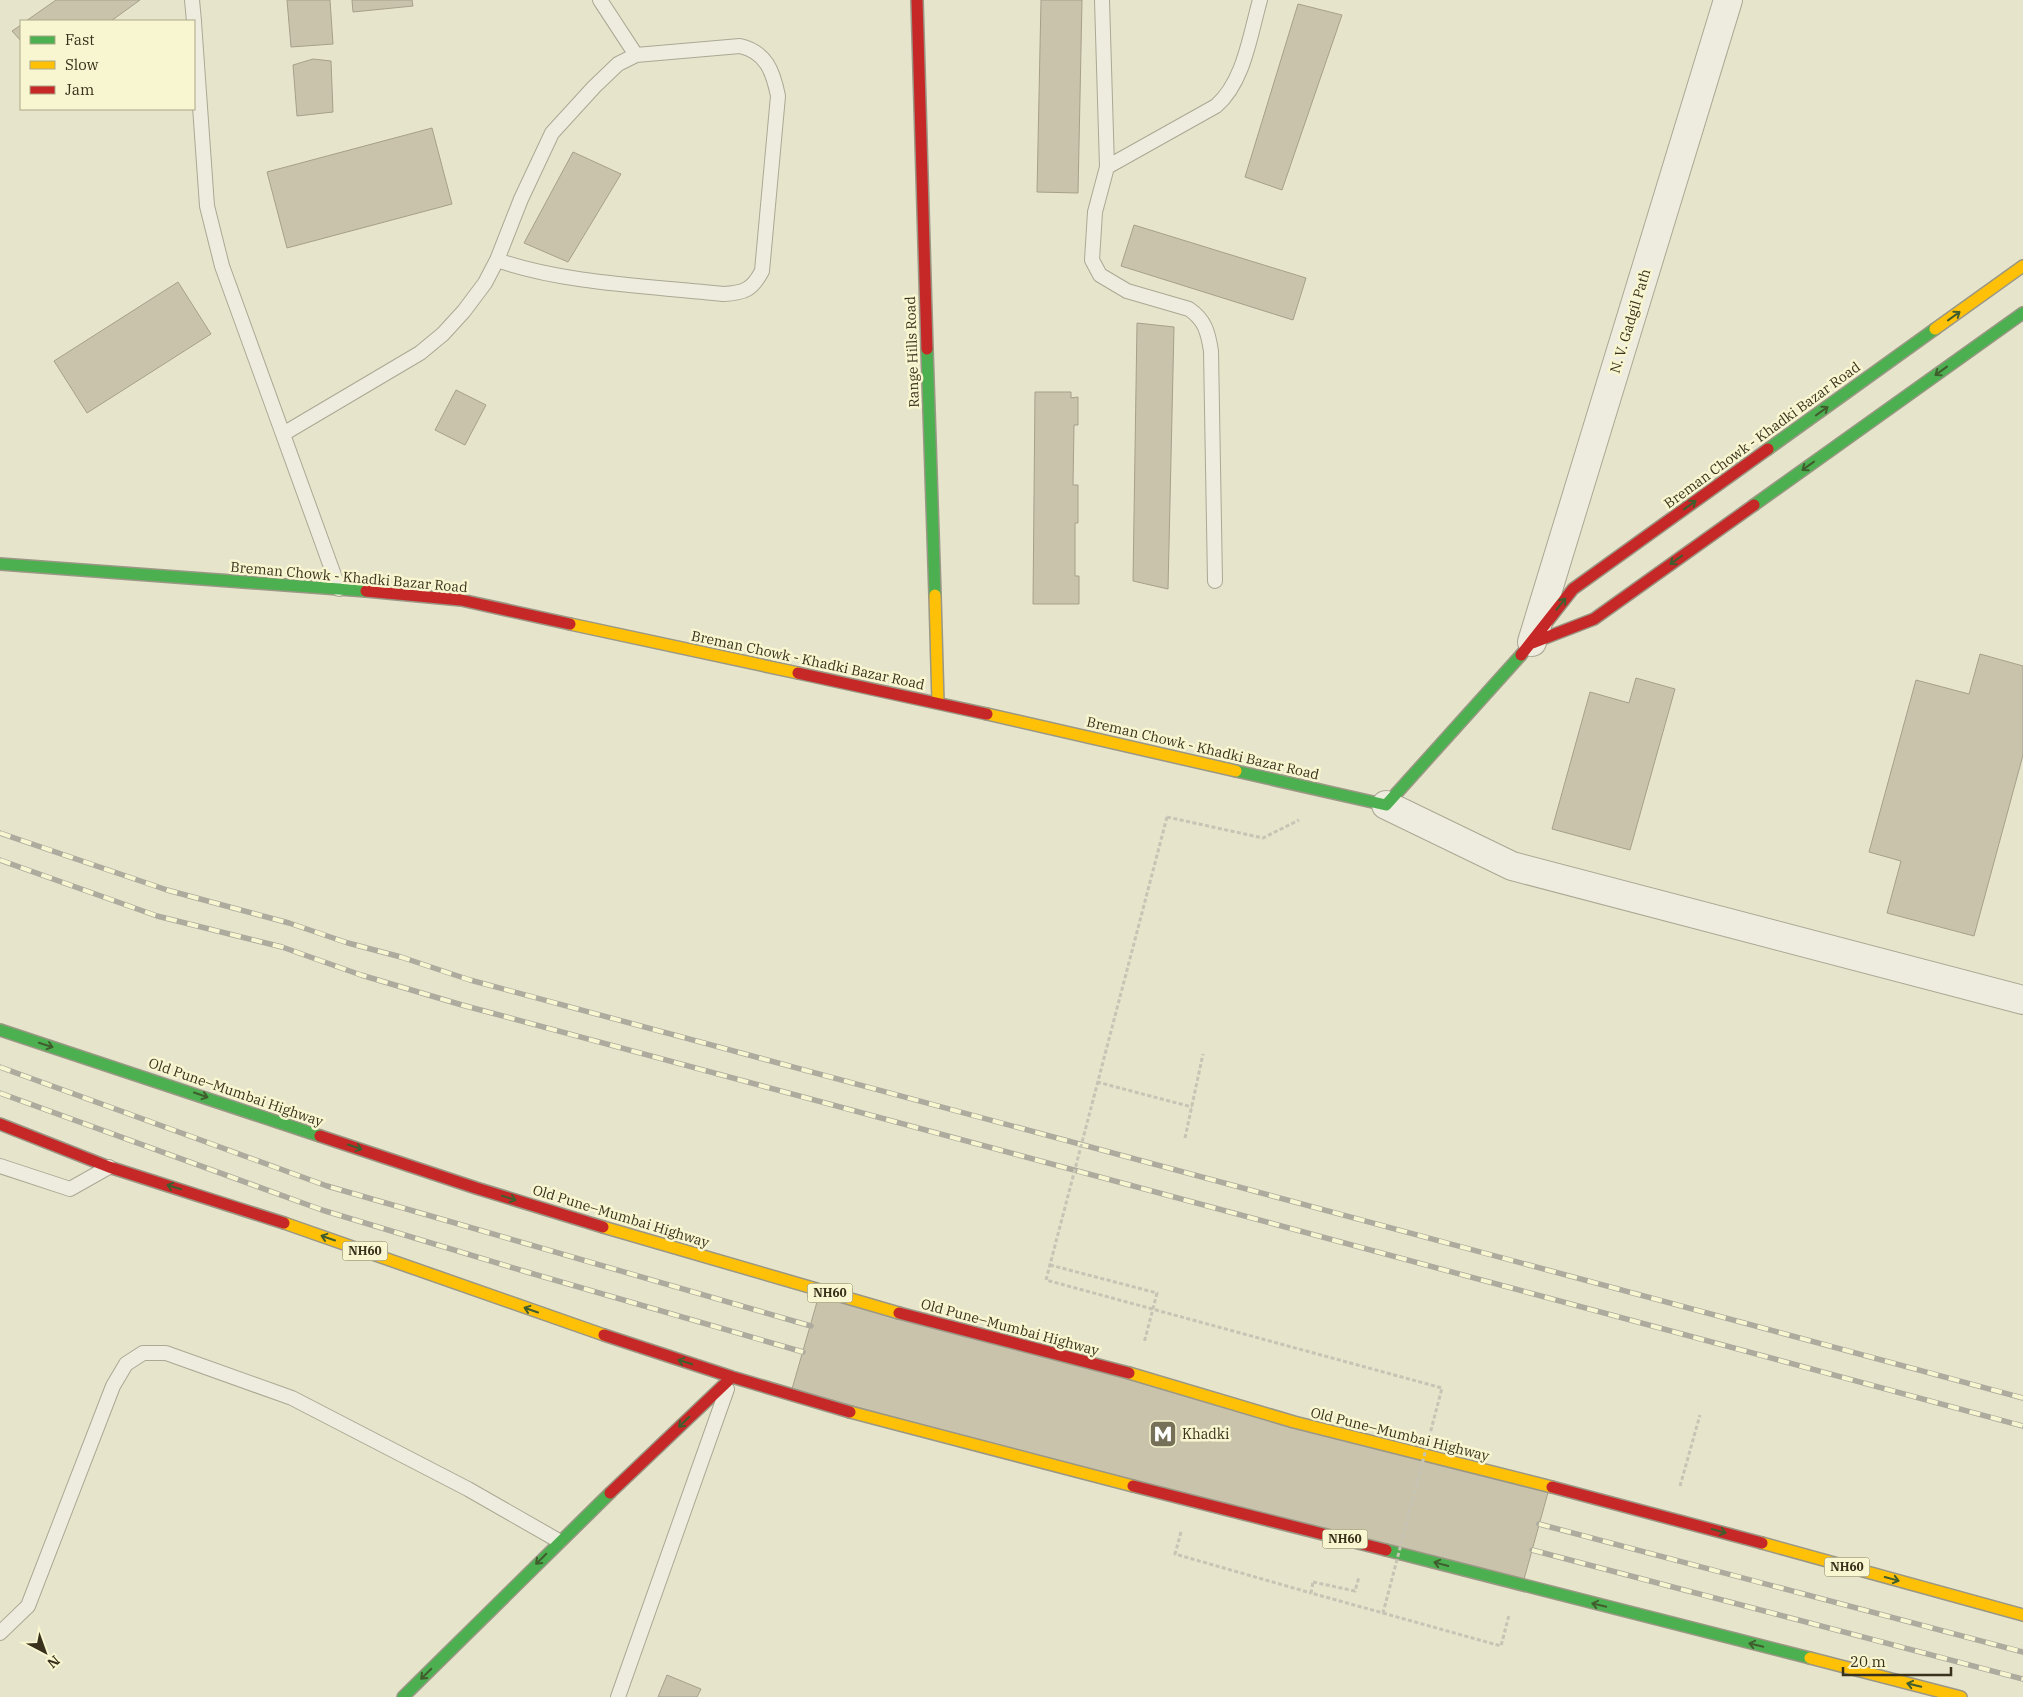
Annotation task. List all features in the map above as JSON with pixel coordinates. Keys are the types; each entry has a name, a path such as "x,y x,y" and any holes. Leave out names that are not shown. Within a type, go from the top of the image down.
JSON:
{"main road":[{"name":"Range Hills Road","path":"916,0 938,704"},
{"name":"Breman Chowk - Khadki Bazar Road","path":"0,564 461,600 938,704 1386,805 1532,642 1573,589 2023,266"},
{"name":"Breman Chowk - Khadki Bazar Road","path":"1532,642 1594,619 2023,313"},
{"name":"Old Pune–Mumbai Highway","path":"0,1030 476,1188 926,1321 1136,1375 1294,1422 1672,1518 2023,1615"},
{"name":"NH60","path":"0,1124 110,1167 248,1210 593,1332 732,1377 892,1424 1961,1697"},
{"path":"403,1697 559,1541 732,1377"}],"street":[{"name":"N. V. Gadgil Path","path":"1532,642 1728,0"},
{"path":"1386,805 1512,866 2023,1000"}],"lane":[{"path":"192,0 194,20"},
{"path":"600,0 636,54"},
{"path":"1102,0 1107,167 1094,222 1092,260 1100,275 1127,291 1189,309 1205,324 1209,336 1215,581"},
{"path":"1107,167 1216,106 1228,96 1237,77 1260,0"},
{"path":"195,36 207,206 222,266 339,589"},
{"path":"283,434 420,353 464,311 485,283 498,260 521,199 552,133 594,86 618,64 636,54 740,46 753,49 767,62 774,77 778,96 762,271 755,284 741,293 723,294 561,276 525,270 498,260"},
{"path":"0,1166 70,1189 110,1167"},
{"path":"0,1633 28,1606 113,1386 126,1364 143,1353 166,1353 292,1398 468,1489 559,1541"},
{"path":"618,1697 732,1377"}],"path":[{"path":"1263,838 1167,817 1046,1280 1442,1388 1383,1613"},
{"path":"1185,1138 1203,1054"},
{"path":"1098,1082 1192,1107"},
{"path":"1050,1265 1157,1292 1136,1375"},
{"path":"1672,1518 1700,1415"},
{"path":"1175,1554 1501,1646"},
{"path":"1311,1593 1313,1582 1355,1592"}],"building":[{"path":"56,0 140,0 112,20 27,20"},
{"path":"287,0 330,0 333,44 291,47"},
{"path":"352,0 412,0 413,6 353,12"},
{"path":"1041,0 1082,0 1078,193 1037,192"},
{"path":"1298,4 1342,15 1282,190 1245,177"},
{"path":"20,26 20,40 12,31"},
{"path":"313,59 331,61 333,112 297,116 293,65"},
{"path":"432,128 452,204 287,248 267,172"},
{"path":"573,152 621,174 568,262 524,243"},
{"path":"1134,225 1306,278 1293,320 1121,266"},
{"path":"178,282 211,334 87,413 54,361"},
{"path":"1137,323 1174,327 1168,589 1133,581"},
{"path":"456,390 486,405 465,445 435,430"},
{"path":"1035,392 1071,392 1071,398 1078,397 1078,425 1074,425 1073,485 1078,485 1078,523 1075,523 1075,576 1079,576 1079,604 1033,604"},
{"path":"1980,654 2023,666 2023,755 1974,936 1887,913 1901,861 1869,852 1916,680 1969,694"},
{"path":"1636,678 1675,689 1630,850 1552,829 1590,692 1629,703"},
{"path":"821,1288 1549,1489 1521,1590 792,1389"},
{"path":"667,1675 701,1689 697,1697 658,1697"}],"railway":[{"path":"0,833 167,890 289,923 470,980 2023,1398"},
{"path":"0,860 157,916 282,947 361,975 462,1005 2023,1426"},
{"path":"0,1067 327,1186 811,1326"},
{"path":"0,1093 322,1210 803,1352"},
{"path":"1539,1524 2023,1652"},
{"path":"1532,1550 2023,1679"}],"traffic: fast":[{"path":"1754,505 2023,313"},
{"path":"1768,449 1935,329"},
{"path":"927,349 935,595"},
{"path":"0,564 366,591"},
{"path":"1236,771 1386,805 1521,655"},
{"path":"0,1030 320,1136"},
{"path":"403,1697 610,1493"},
{"path":"1386,1550 1810,1658"}],"traffic: slow":[{"path":"1935,329 2023,266"},
{"path":"935,595 938,703"},
{"path":"570,624 798,673"},
{"path":"987,714 1236,771"},
{"path":"284,1223 604,1335"},
{"path":"603,1227 899,1313"},
{"path":"1129,1373 1294,1422 1552,1487"},
{"path":"850,1412 1133,1486"},
{"path":"1762,1543 2023,1615"},
{"path":"1810,1658 1961,1697"}],"traffic: jam":[{"path":"917,0 927,349"},
{"path":"1521,655 1573,589 1768,449"},
{"path":"1532,643 1594,619 1754,505"},
{"path":"366,591 461,600 570,624"},
{"path":"798,673 987,714"},
{"path":"0,1124 109,1167 284,1223"},
{"path":"320,1136 476,1188 603,1227"},
{"path":"899,1313 1129,1373"},
{"path":"604,1335 732,1377 850,1412"},
{"path":"610,1493 732,1377"},
{"path":"1133,1486 1386,1550"},
{"path":"1552,1487 1762,1543"}],"place":[{"name":"Khadki","path":"1163,1434"}]}
